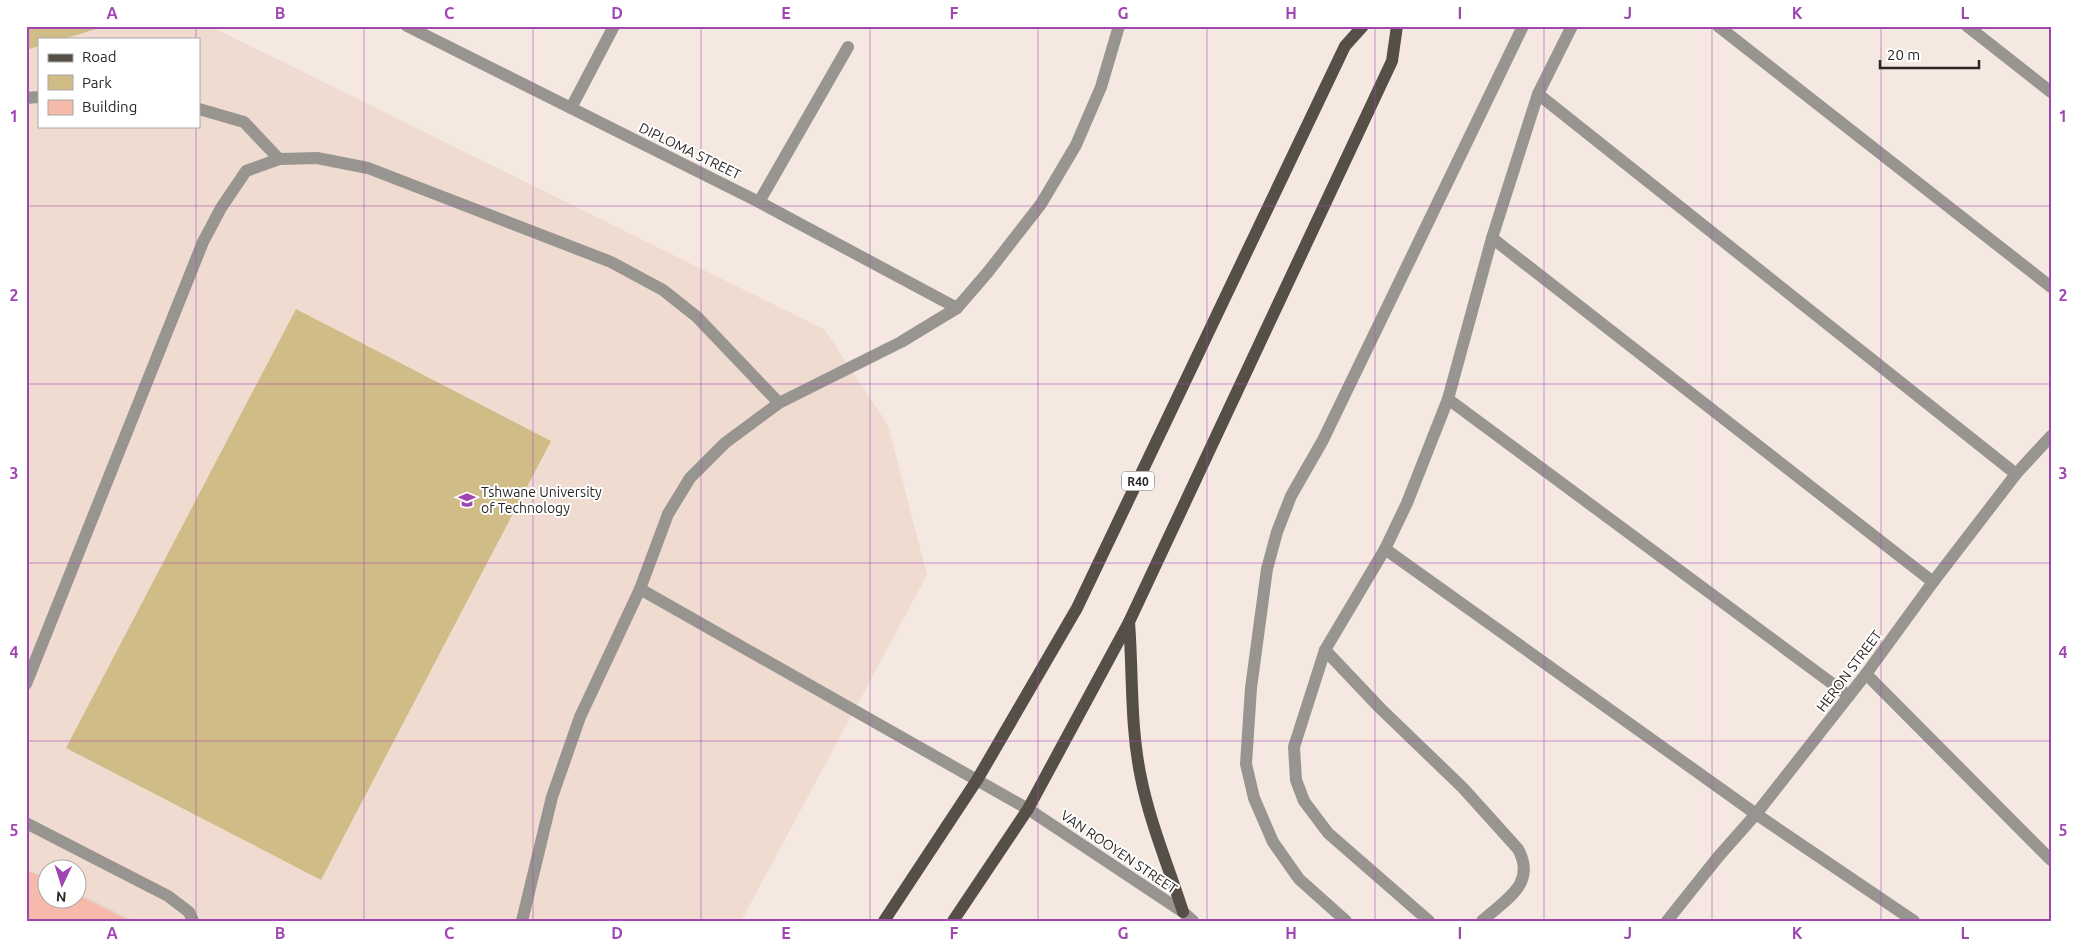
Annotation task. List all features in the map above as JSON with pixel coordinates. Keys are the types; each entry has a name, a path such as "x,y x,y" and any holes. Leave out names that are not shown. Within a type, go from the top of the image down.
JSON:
{"main road":[{"name":"R40","path":"884,921 977,780 1077,608 1345,46 1363,26"},
{"path":"953,921 1028,809 1129,622 1392,61 1396,26"},
{"path":"1129,622 1133,674 1133,730 1141,778 1150,813 1188,916"}],"street":[{"name":"DIPLOMA STREET","path":"407,26 759,202 957,308"},
{"path":"571,108 614,26"},
{"path":"522,921 552,797 580,717 640,589 668,514 690,478 725,443 779,403 901,342 957,308 1041,204 1076,145 1101,87 1119,26"},
{"path":"1346,921 1299,879 1273,842 1254,798 1246,764 1251,688 1267,569 1276,532 1291,496 1323,440 1523,26"},
{"path":"1429,921 1328,833 1304,801 1296,780 1294,747 1325,650 1384,549 1407,503 1448,399 1492,238 1538,94 1572,26"},
{"path":"1718,26 2051,287"},
{"path":"1967,26 2051,92"},
{"path":"759,202 848,47"},
{"path":"1538,94 2016,474"},
{"path":"200,109 244,122 279,159"},
{"path":"26,684 203,242 221,208 246,171 279,159 317,158 368,168 611,262 663,290 697,316 779,403"},
{"path":"1492,238 1933,582"},
{"path":"1448,399 1849,696"},
{"name":"HERON STREET","path":"1667,921 1718,856 1756,814 1849,696 2016,474 2051,436"},
{"path":"1384,549 1756,814 1914,921"},
{"name":"VAN ROOYEN STREET","path":"640,589 1028,809 1188,916"},
{"path":"1325,650 1380,708 1463,788 1518,849 1524,860 1525,874 1521,885 1482,921"},
{"path":"1866,674 2051,860"},
{"path":"26,823 168,896 189,912 193,921"}],"shaded area":[{"name":"Tshwane University of Technology","path":"106,26 210,26 825,330 888,425 927,575 741,921 26,921 26,50 38,46 38,128 200,128 200,38 67,38"}],"green space":[{"path":"26,26 106,26 67,38 38,38 38,46 26,50"},
{"path":"296,309 551,441 321,880 66,748"}],"building":[{"path":"26,870 38,875 38,910 88,910 88,900 130,921 26,921"}],"place":[{"name":"Tshwane University of Technology","path":"467,500"}]}
